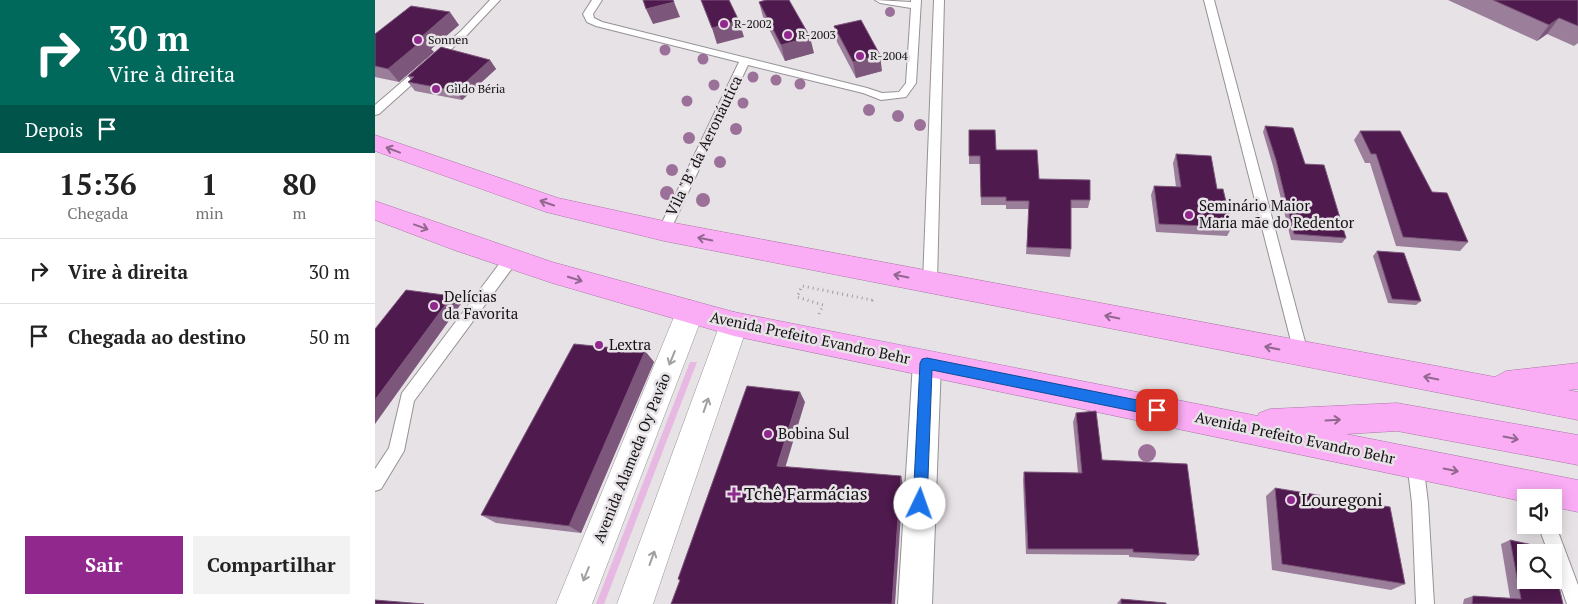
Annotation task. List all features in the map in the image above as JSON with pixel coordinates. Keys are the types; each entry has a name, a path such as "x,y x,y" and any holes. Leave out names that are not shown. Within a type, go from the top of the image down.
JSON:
{"highway":[{"path":"375,143 555,206 664,231 1578,406"},
{"name":"Avenida Prefeito Evandro Behr","path":"375,210 511,259 734,324 1415,462 1523,489"},
{"path":"1479,387 1578,376"},
{"path":"1231,425 1397,416 1578,450"},
{"name":"Avenida Prefeito Evandro Behr","path":"1562,495 1578,496"}],"street":[{"name":"Avenida Alameda Oy Pavão","path":"575,604 690,312"},
{"path":"635,604 734,324"},
{"path":"915,604 927,363"}],"lane":[{"path":"375,111 465,34 495,0"},
{"name":"Vila \"B\" da Aeronáutica","path":"597,0 588,14 590,20 599,24 881,96 902,94 911,83 916,3 880,0"},
{"path":"930,282 939,0"},
{"path":"1209,0 1301,354"},
{"name":"Vila \"B\" da Aeronáutica","path":"664,231 745,61"},
{"path":"375,483 397,450 407,398 511,259"},
{"path":"1415,462 1420,502 1425,604"},
{"path":"1550,534 1576,604"}],"path":[{"path":"808,338 823,305 797,297 802,286 872,300 883,273"}],"shaded area":[{"path":"690,362 697,362 604,604 596,604"}],"building":[{"path":"643,0 673,0 674,2 646,9"},
{"path":"701,0 729,0 739,21 712,28"},
{"path":"766,0 789,0 810,37 781,45 759,2"},
{"path":"1493,0 1578,0 1578,26 1559,18 1549,25"},
{"path":"411,6 450,12 420,38 424,39 388,69 375,66 375,34"},
{"path":"861,20 880,55 853,62 834,26"},
{"path":"441,47 490,60 456,91 408,82 414,77 408,76"},
{"path":"1265,126 1293,128 1305,164 1324,165 1346,238 1294,234 1276,160"},
{"path":"969,130 995,130 996,150 1037,150 1039,179 1090,180 1090,200 1071,200 1071,249 1027,247 1029,201 1006,201 1006,197 981,197 980,156 969,156"},
{"path":"1360,131 1400,131 1432,192 1447,193 1468,242 1403,237 1376,154 1371,154"},
{"path":"1176,154 1211,156 1217,189 1223,189 1232,227 1159,224 1154,186 1181,187"},
{"path":"1377,251 1404,253 1421,301 1392,299"},
{"path":"406,290 452,296 375,400 375,329"},
{"path":"574,344 645,351 569,526 481,515"},
{"path":"747,386 800,392 777,466 901,476 892,604 671,604 680,580 678,579"},
{"path":"1096,411 1102,460 1187,464 1199,555 1133,552 1133,549 1028,549 1024,472 1082,473 1076,413"},
{"path":"1275,488 1390,507 1405,584 1282,564"},
{"path":"1510,540 1528,544 1517,544 1517,578"},
{"path":"1519,589 1560,589 1563,604 1472,604 1473,596 1521,599"},
{"path":"1121,599 1166,603 1166,604 1121,604"},
{"path":"375,600 424,604 375,604"}],"place":[{"name":"R-2002","path":"724,24"},
{"name":"R-2003","path":"788,35"},
{"name":"Sonnen","path":"418,40"},
{"name":"R-2004","path":"860,56"},
{"name":"Gildo Béria","path":"436,89"},
{"name":"Seminário Maior Maria mãe do Redentor","path":"1189,215"},
{"name":"Delícias da Favorita","path":"434,306"},
{"name":"Lextra","path":"599,345"},
{"name":"Bobina Sul","path":"768,434"},
{"name":"Tchê Farmácias","path":"734,494"},
{"name":"Louregoni","path":"1291,500"}],"route":[{"path":"920,504 927,363 1157,410"}]}
